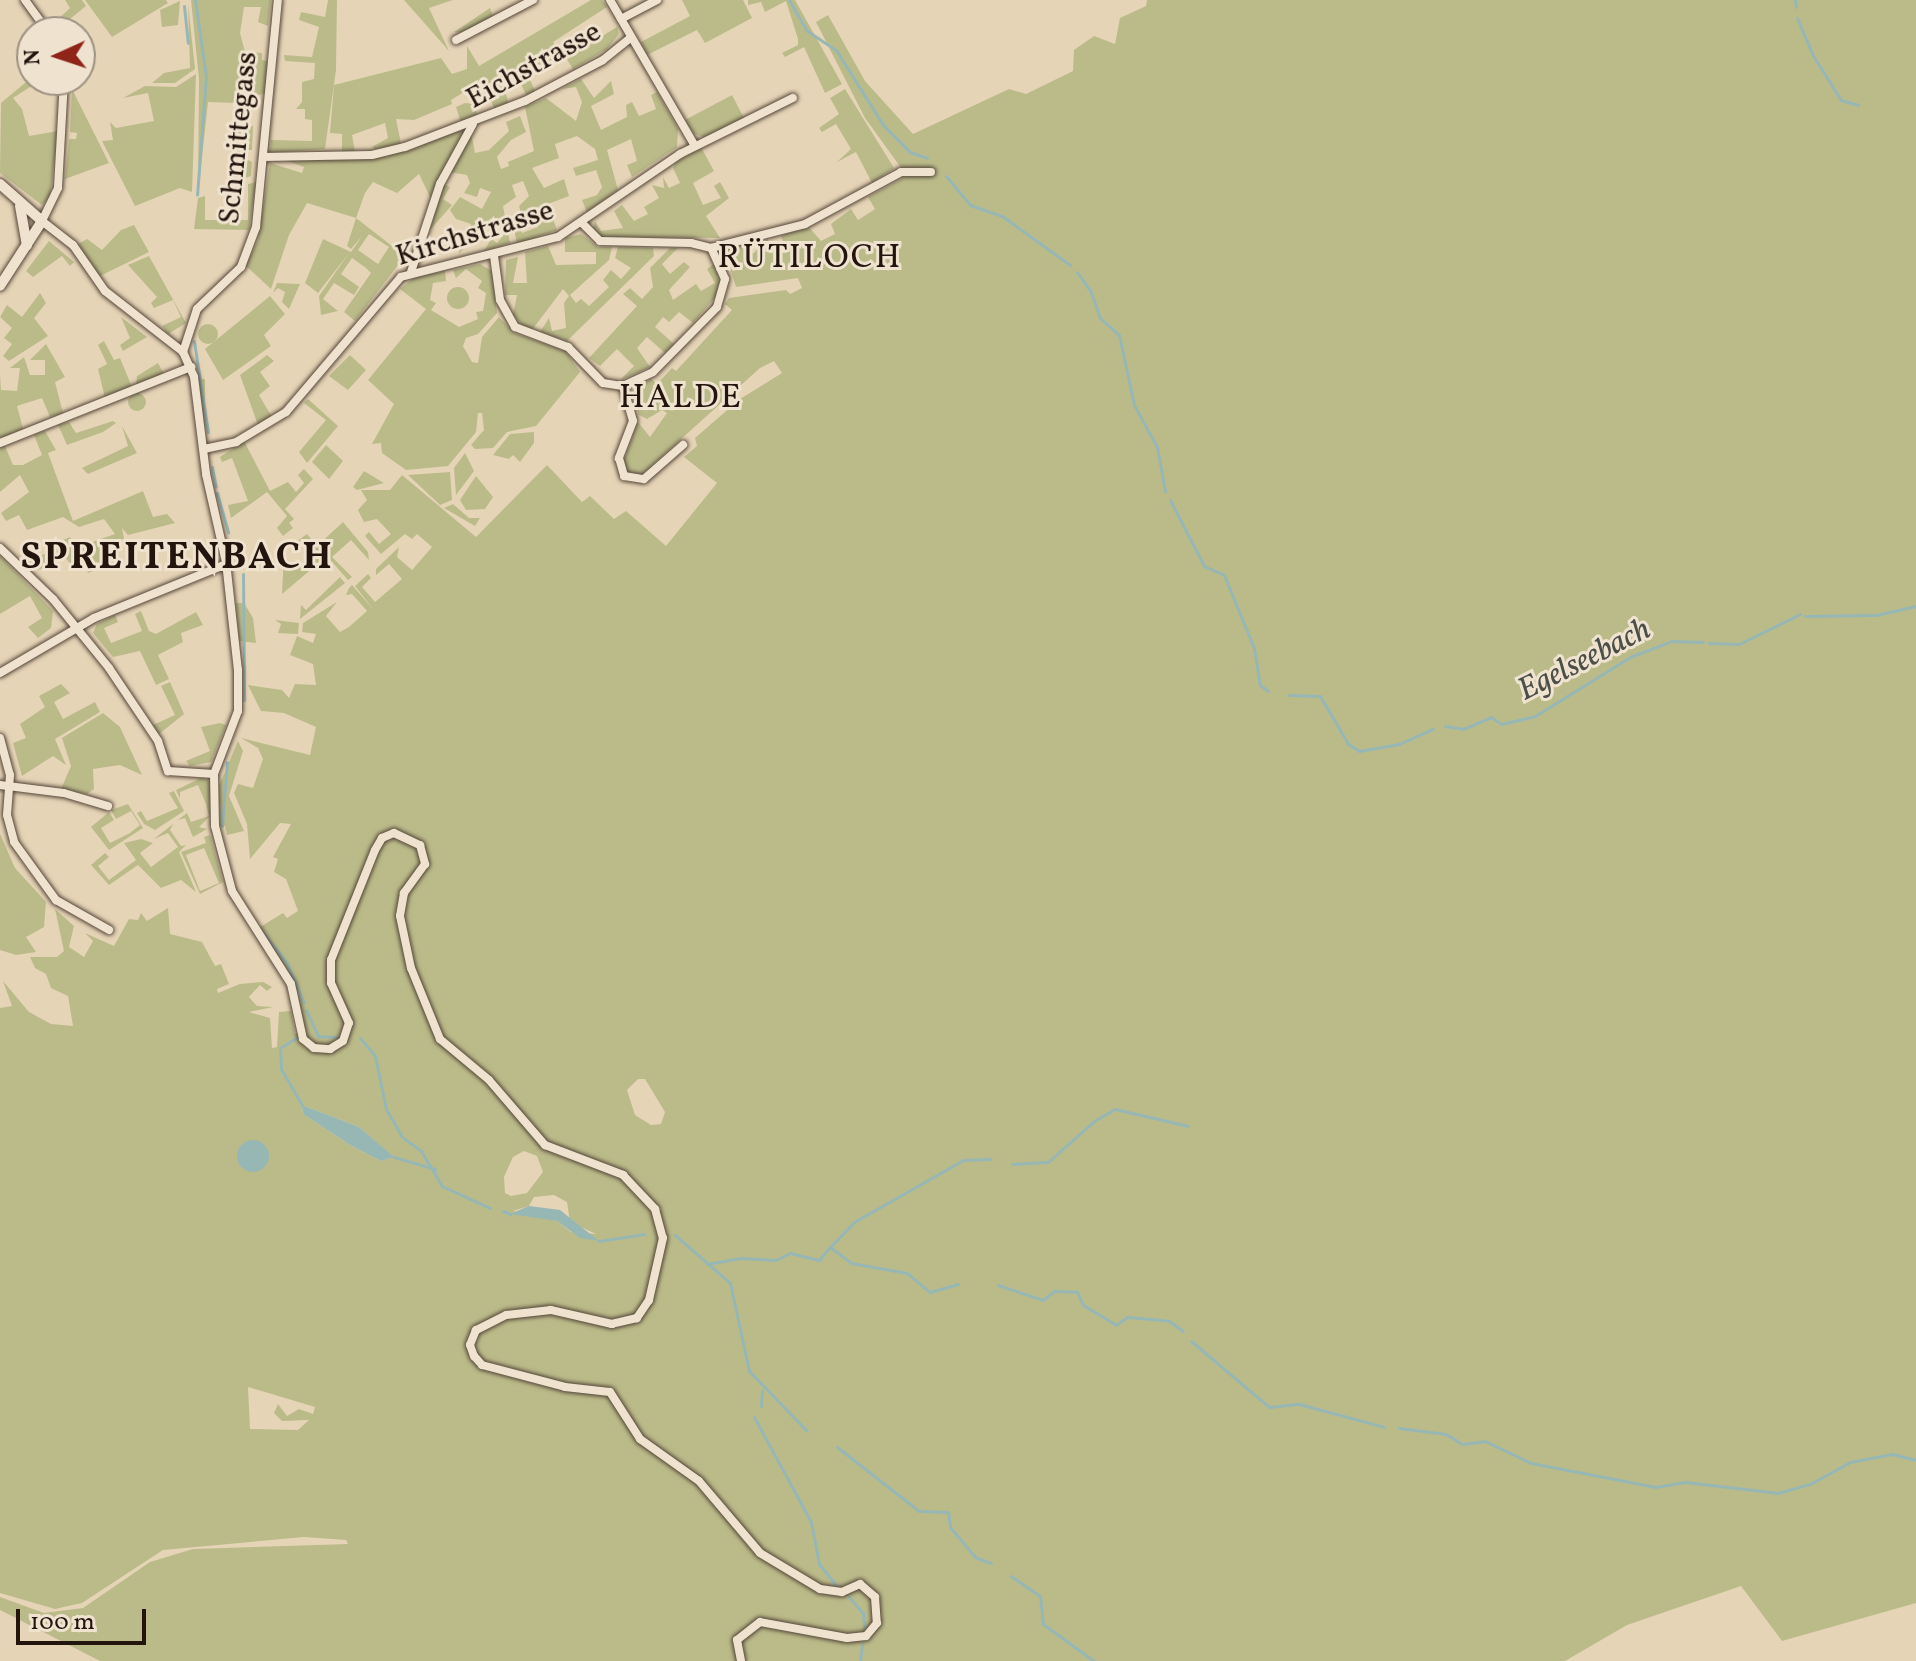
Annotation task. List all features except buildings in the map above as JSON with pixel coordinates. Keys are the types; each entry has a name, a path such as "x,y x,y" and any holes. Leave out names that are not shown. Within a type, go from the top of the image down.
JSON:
{"street":[{"name":"Schmittegass","path":"183,352 200,304 241,267 250,251 263,157 278,0"},
{"path":"456,40 533,0"},
{"path":"610,0 695,146"},
{"path":"621,19 657,0"},
{"name":"Eichstrasse","path":"411,272 440,184 473,124 574,77 631,37"},
{"path":"0,286 42,221 58,188 63,96"},
{"name":"Kirchstrasse","path":"204,449 236,442 286,412 392,283 411,272 494,256 558,237 583,224 695,146 793,98"},
{"path":"263,157 372,155 473,124"},
{"path":"583,224 600,241 691,243 711,248 805,224 901,172 931,172"},
{"path":"0,184 20,204 73,245 105,291 183,352 191,367 226,564 239,702 214,774 215,826 232,891 297,998 303,1039 320,1050 340,1044 349,1023 330,976 343,923 382,838 399,833 414,839 425,853 425,864 404,893 400,916 407,955 434,1029 456,1056 489,1080 545,1145 623,1175 655,1209 663,1238 649,1300 640,1317 612,1324 557,1311 506,1315 476,1330 470,1345 474,1356 482,1365 565,1387 610,1392 640,1439 699,1481 756,1550 820,1589 842,1592 860,1584 875,1597 877,1623 866,1636 847,1638 760,1622 737,1640 741,1661"},
{"path":"20,204 27,246"},
{"path":"494,256 500,300 515,327 568,347 603,383 623,386 653,372 717,307 725,279 711,248"},
{"path":"0,443 191,367"},
{"path":"623,386 633,421 619,458 624,476 644,479 683,445"},
{"path":"0,548 78,626 145,719 168,771 214,774"},
{"path":"0,673 78,626 226,564"},
{"path":"0,738 9,828 35,874 56,900 109,930"},
{"path":"4,785 108,806"}],"green space":[{"path":"65,0 82,0 86,6 74,16 61,16 70,8"},
{"path":"85,0 166,0 168,3 112,37"},
{"path":"191,0 271,0 268,26 258,22 261,7 244,7 240,33 245,52 262,53 262,60 268,61 265,93 236,103 208,102 198,194 199,79"},
{"path":"328,0 337,0 336,70 325,149 270,153 271,140 312,141 312,120 305,119 305,109 296,109 302,102 302,82 314,79 315,63 285,61 284,55 312,57 319,27 299,20 301,12 325,17"},
{"path":"404,0 453,0 429,8 449,51"},
{"path":"591,0 602,0 607,7 553,42 561,55 527,73 535,91 526,95 518,77 503,85 509,104 495,110 487,92 481,95 479,88 472,87 451,100 452,104 414,120 396,119 401,144 377,150 372,147 388,138 385,123 352,135 355,152 342,152 342,134 330,133 334,85 441,58 452,74 467,69 467,46 479,66"},
{"path":"682,0 743,0 752,18 705,43 697,30 647,55 641,42 690,16"},
{"path":"748,0 795,0 842,84 825,93 804,47 785,57 782,53 798,45 786,1 765,12 761,2 748,5"},
{"path":"1147,0 1916,0 1916,1603 1782,1641 1741,1586 1627,1625 1565,1661 100,1661 0,1610 0,1597 44,1613 83,1608 150,1562 193,1549 348,1544 346,1540 304,1537 163,1550 82,1603 55,1609 0,1593 0,1008 12,1006 3,981 29,1012 51,1024 73,1026 68,996 51,988 46,974 35,968 30,957 57,957 64,951 55,909 74,926 69,947 84,957 93,941 85,933 114,946 129,919 138,920 141,913 147,921 168,908 170,934 202,942 215,966 221,964 229,984 217,989 218,993 240,984 263,982 272,987 267,991 260,985 249,997 257,1006 273,1007 249,1012 270,1018 272,1048 277,1047 279,1012 291,1011 295,1034 302,1030 298,989 257,929 283,913 287,918 298,911 286,879 274,872 278,859 273,857 291,824 280,823 250,859 247,824 234,793 238,784 253,788 263,759 258,748 241,738 310,755 316,727 284,713 261,711 248,685 282,690 289,698 295,684 316,685 313,664 290,655 297,636 313,643 316,634 302,632 303,623 337,602 326,616 340,632 349,627 367,611 352,594 346,595 352,585 374,610 355,586 368,574 371,578 362,587 375,602 402,579 389,564 376,575 376,569 399,547 397,557 412,570 432,547 417,534 412,539 405,534 381,554 365,536 369,532 379,544 391,534 377,519 364,522 358,510 367,500 361,490 390,490 402,475 476,537 547,465 582,502 590,496 614,519 626,511 666,546 717,483 684,457 697,446 695,438 740,399 782,373 774,361 760,368 640,476 626,471 624,460 638,422 650,437 667,413 662,410 647,419 639,415 630,392 651,379 657,384 672,368 676,371 732,310 725,304 729,298 786,290 790,294 802,288 798,278 736,287 724,248 749,244 753,254 767,239 775,251 785,247 781,236 808,226 821,241 835,234 831,224 851,209 858,220 875,209 868,197 907,176 865,118 816,22 828,15 865,81 913,134 1009,89 1026,94 1073,71 1074,50 1094,36 1115,44 1120,18 1146,6","holes":["638,1079 645,1079 665,1112 661,1124 651,1125 635,1115 627,1090","302,1105 359,1127 393,1157 381,1161 303,1114","524,1151 537,1156 543,1172 527,1193 511,1196 505,1193 504,1177 513,1157","554,1195 567,1202 570,1222 596,1234 571,1232 557,1221 513,1211 529,1206 534,1197","248,1387 315,1407 313,1414 299,1409 287,1416 278,1404 274,1413 282,1421 309,1420 298,1430 250,1429"]},
{"path":"180,1 178,25 162,27 160,10"},
{"path":"188,3 195,69 175,83 152,83 164,73 190,68"},
{"path":"490,8 493,16 465,33 454,32"},
{"path":"617,27 619,34 607,49 573,69 566,58"},
{"path":"196,74 192,192 180,188 135,206 102,141 113,140 110,122 116,128 154,121 148,93 123,98 145,86 176,87"},
{"path":"581,79 594,98 611,81 614,94 591,106 601,130 627,117 626,105 632,102 639,116 656,109 651,95 657,92 678,129 677,147 632,177 627,165 637,161 631,139 607,150 618,190 587,212 582,200 597,195 602,187 596,170 576,176 573,168 598,160 595,149 577,136 555,144 559,158 532,168 544,188 564,179 569,196 548,204 557,230 517,244 514,229 519,227 522,233 538,227 532,210 521,213 519,206 529,196 523,181 512,185 516,197 503,206 510,243 484,251 491,239 497,243 506,232 495,223 489,230 484,226 459,254 462,236 467,237 471,224 456,219 450,210 460,197 482,209 491,192 480,188 477,197 464,193 470,183 467,175 449,172 471,133 475,153 489,150 509,131 506,122 520,116 526,132 511,140 497,157 501,169 509,166 508,162 534,151 525,107 546,98 576,121 582,102 576,87 562,89"},
{"path":"845,89 894,168 872,183 856,152 837,162 851,149 836,124 822,132 819,128 839,114 830,98"},
{"path":"16,90 13,98 22,109 29,136 58,131 50,196 42,205 0,173 1,103"},
{"path":"732,95 744,118 704,137 694,134 685,120"},
{"path":"72,96 76,96 109,163 65,179 69,139 76,139 77,133 70,132"},
{"path":"473,104 478,116 461,123 456,107"},
{"path":"232,126 253,126 252,150 245,150 244,158 252,162 251,176 228,184"},
{"path":"464,132 431,199 419,174 397,193 373,182 365,193 356,218 307,203 289,235 271,289 246,266 258,240 270,163 302,173 304,167 285,160 374,157"},
{"path":"701,147 714,171 693,183 703,205 721,198 714,186 720,182 729,198 706,216 720,238 600,237 593,228 595,221 601,231 623,228 614,211 622,205 634,221 648,214 644,207 659,198 652,185 664,188 663,177 669,188 680,183 673,168 676,162"},
{"path":"256,182 249,230 194,229 198,198 205,196 205,220 248,220 248,184"},
{"path":"443,184 450,187 443,199 452,205 430,230"},
{"path":"356,218 405,256 355,321 344,312 371,273 352,258 341,274 359,287 354,295 334,283 323,299 338,311 321,315 319,296 349,253 318,293 305,283 323,239 351,252 362,236 351,249 347,246","holes":["369,234 389,247 378,264 358,250"]},
{"path":"134,225 149,252 100,276 78,244 87,239 102,250 121,230"},
{"path":"581,234 598,247 612,247 609,260 570,295 576,303 581,299 589,306 609,287 603,280 611,270 621,279 631,268 615,258 618,247 653,248 654,256 567,341 540,332 549,318 552,331 566,328 564,303 569,296 563,289 532,330 523,326 513,315 517,295 505,295 506,260 518,257 513,283 527,283 525,252 548,246 556,265 596,264 596,252 565,252 565,238"},
{"path":"49,241 74,262 70,266 62,256 33,277 26,271"},
{"path":"670,248 678,248 662,264 670,274 684,262 690,267 669,290 673,300 696,284 701,291 715,283 707,269 715,263 720,285 716,296 693,323 679,312 669,322 663,317 655,327 674,344 665,353 647,337 637,348 650,367 620,380 634,366 617,349 600,366 589,358 637,306 623,294 630,288 642,299 653,287 650,268"},
{"path":"149,256 186,323 168,334 162,326 181,317 173,300 154,308 151,303 157,297 128,265"},
{"path":"480,264 492,271 497,313 478,334 466,338 463,346 472,362 478,363 482,337 499,317 514,333 565,351 580,372 536,426 507,432 493,448 475,449 471,445 484,430 482,413 478,413 476,432 448,466 406,470 382,453 381,443 372,444 394,404 368,380 426,309 400,289 415,277 445,271 446,281 433,283 430,300 436,303 431,310 459,327 478,319 476,312 483,311 486,293 478,288 482,281 466,269 456,278 453,270"},
{"path":"277,283 300,284 289,309 282,302 285,292 278,288 273,293"},
{"path":"458,287 466,290 469,298 466,306 458,309 450,306 447,298 450,290"},
{"path":"40,293 46,303 34,318 48,336 9,361 3,356 12,344 4,338 12,328 0,317 7,305 22,317"},
{"path":"270,296 285,314 264,335 271,346 223,380 205,349"},
{"path":"121,317 147,337 123,351 120,345 130,338"},
{"path":"208,324 215,327 218,334 215,341 208,344 201,341 198,334 201,327"},
{"path":"104,341 114,360 120,358 132,387 105,398 98,369 107,364 98,345"},
{"path":"46,344 65,377 55,382 63,413 50,417 42,398 17,406 24,432 0,438 0,375 1,390 17,391 20,368 10,368 24,357 30,375 45,375 45,360 30,360"},
{"path":"267,355 274,361 260,372 270,386 259,395 272,417 258,425 240,375"},
{"path":"350,355 366,370 348,390 329,376"},
{"path":"158,363 164,374 136,386 137,376"},
{"path":"200,379 205,379 205,432 200,432"},
{"path":"137,393 146,402 137,411 128,402"},
{"path":"308,399 338,426 307,463 299,452 326,420 304,403"},
{"path":"113,421 116,423 103,432 67,445 58,425 69,422 76,433"},
{"path":"122,426 137,453 88,474 82,468 128,446"},
{"path":"45,431 56,450 48,453 73,521 143,491 153,517 167,514 175,523 128,535 122,528 124,539 107,553 115,562 88,573 85,568 75,570 66,558 38,570 28,561 47,553 45,548 70,537 75,548 115,534 104,519 79,527 63,517 27,530 19,515 6,521 1,513 29,492 20,475 0,492 0,446 5,446 13,465 23,465 42,455 34,435"},
{"path":"534,432 534,443 520,462 513,455 509,459 493,455 510,434"},
{"path":"244,441 270,491 288,482 296,492 304,483 298,475 304,469 313,479 285,509 294,519 289,523 293,528 283,536 277,528 287,516 267,492 231,518 228,505 248,501 232,458 222,462 220,457"},
{"path":"326,445 343,461 329,479 312,462"},
{"path":"465,453 474,471 456,495 454,468"},
{"path":"364,471 384,483 357,490 353,487"},
{"path":"450,472 452,500 440,505 408,475"},
{"path":"476,476 493,497 485,509 466,510 460,500"},
{"path":"453,504 469,518 480,518 475,526 444,508"},
{"path":"343,522 368,552 369,560 351,540 332,557 352,577 348,580 327,556 282,594 284,555 295,569 313,555 303,541 296,542 307,534 317,546"},
{"path":"0,556 53,611 51,628 38,638 28,627 42,618 30,596 0,614"},
{"path":"340,577 345,583 300,619 301,605 306,610"},
{"path":"236,603 244,603 253,618 256,643 239,641"},
{"path":"141,611 149,631 156,634 196,612 203,625 181,633 183,642 158,655 169,679 156,685 140,651 113,657 93,633 97,624 115,615 118,622 104,628 111,643 142,631 135,614"},
{"path":"275,620 299,623 298,634 278,633 281,624"},
{"path":"170,682 184,714 159,734 153,725 175,715 161,686"},
{"path":"61,684 70,693 54,702 63,719 95,702 100,712 55,739 66,765 53,756 22,776 13,743 26,738 20,724 45,707 39,696"},
{"path":"103,713 120,727 142,775 120,765 93,769 94,789 87,794 61,789 71,766 62,738"},
{"path":"220,723 226,725 211,762 190,766 186,761 210,751 201,727"},
{"path":"238,741 243,751 229,796 244,831 227,835 225,826 220,826 219,786"},
{"path":"203,777 210,782 210,816 199,827 207,829 193,837 185,818 178,820 187,813 191,822 209,816 206,804 198,785 180,792 180,799 176,790"},
{"path":"174,791 184,811 155,830 144,824 137,813 141,811 147,821 178,808 169,793"},
{"path":"128,804 143,828 109,850 91,827 109,812 114,820 101,828 110,843 130,833 140,825 131,811 116,819 111,810"},
{"path":"173,824 170,830 181,846 186,845 179,852 196,892 181,880 161,888 138,865 109,885 91,865 105,853 109,857 98,866 109,880 136,860 124,843 141,839 153,843 140,853 151,867 178,847 168,833 154,839"},
{"path":"0,834 15,868 46,902 44,927 26,937 36,952 16,955 0,950"},
{"path":"210,835 223,882 200,894 181,852 206,843 204,837","holes":["204,848 219,883 200,891 186,855"]}],"water":[{"path":"302,1105 359,1127 394,1157 381,1161 350,1145 303,1114"},
{"path":"253,1140 264,1145 269,1156 264,1167 253,1172 242,1167 237,1156 242,1145"},
{"path":"529,1206 560,1210 599,1241 580,1238 557,1221 510,1214"}],"waterway":[{"path":"195,0 206,76 197,195"},
{"name":"Egelseebach","path":"789,0 806,30 836,50 883,125 910,152 927,158"},
{"path":"1795,0 1796,7"},
{"path":"184,6 188,43"},
{"path":"1797,18 1812,54 1841,100 1858,105"},
{"name":"Egelseebach","path":"946,176 970,205 1002,216 1070,265"},
{"name":"Egelseebach","path":"1077,272 1091,292 1100,318 1119,335 1134,405 1157,447 1165,491"},
{"path":"194,341 208,432"},
{"path":"212,467 216,487"},
{"path":"217,493 228,532"},
{"name":"Egelseebach","path":"1170,500 1204,566 1224,575 1254,648 1260,685 1268,691"},
{"path":"243,574 244,700"},
{"name":"Egelseebach","path":"1805,616 1876,615 1916,606"},
{"name":"Egelseebach","path":"1709,643 1739,644 1800,614"},
{"name":"Egelseebach","path":"1445,726 1463,729 1491,717 1501,724 1535,716 1630,657 1672,641 1703,642"},
{"name":"Egelseebach","path":"1289,695 1320,696 1348,744 1359,751 1399,744 1433,729"},
{"path":"222,826 227,762"},
{"path":"262,932 287,963 304,1003"},
{"path":"306,1010 318,1036 337,1037"},
{"path":"296,1038 280,1048 281,1069 302,1105"},
{"path":"360,1038 375,1056 386,1109 402,1137 421,1151 442,1186 490,1208"},
{"path":"1012,1164 1048,1162 1094,1121 1115,1109 1188,1126"},
{"path":"394,1157 435,1169"},
{"path":"830,1247 854,1222 963,1160 990,1159"},
{"path":"503,1211 510,1214"},
{"path":"599,1241 644,1234"},
{"path":"675,1235 730,1283 749,1371 807,1431"},
{"path":"707,1264 740,1258 776,1260 790,1253 819,1260 830,1247 851,1263 907,1273 930,1292 958,1284"},
{"path":"998,1285 1043,1300 1054,1291 1077,1292 1083,1305 1116,1325 1127,1317 1151,1319 1169,1321 1183,1331"},
{"path":"1191,1341 1269,1407 1299,1404 1384,1427"},
{"path":"761,1406 762,1391"},
{"path":"754,1417 811,1522 819,1564 837,1586"},
{"path":"1399,1428 1446,1434 1462,1444 1485,1441 1531,1463 1656,1487 1685,1482 1778,1493 1812,1483 1850,1462 1892,1454 1916,1460"},
{"path":"837,1447 919,1511 948,1512 950,1527 975,1557 991,1563"},
{"path":"1011,1576 1040,1596 1043,1624 1094,1661"},
{"path":"849,1597 863,1613 864,1628"},
{"path":"860,1661 862,1644"}],"district":[{"name":"RÜTILOCH","path":"810,259"},
{"name":"HALDE","path":"681,399"},
{"name":"SPREITENBACH","path":"177,559"}]}
